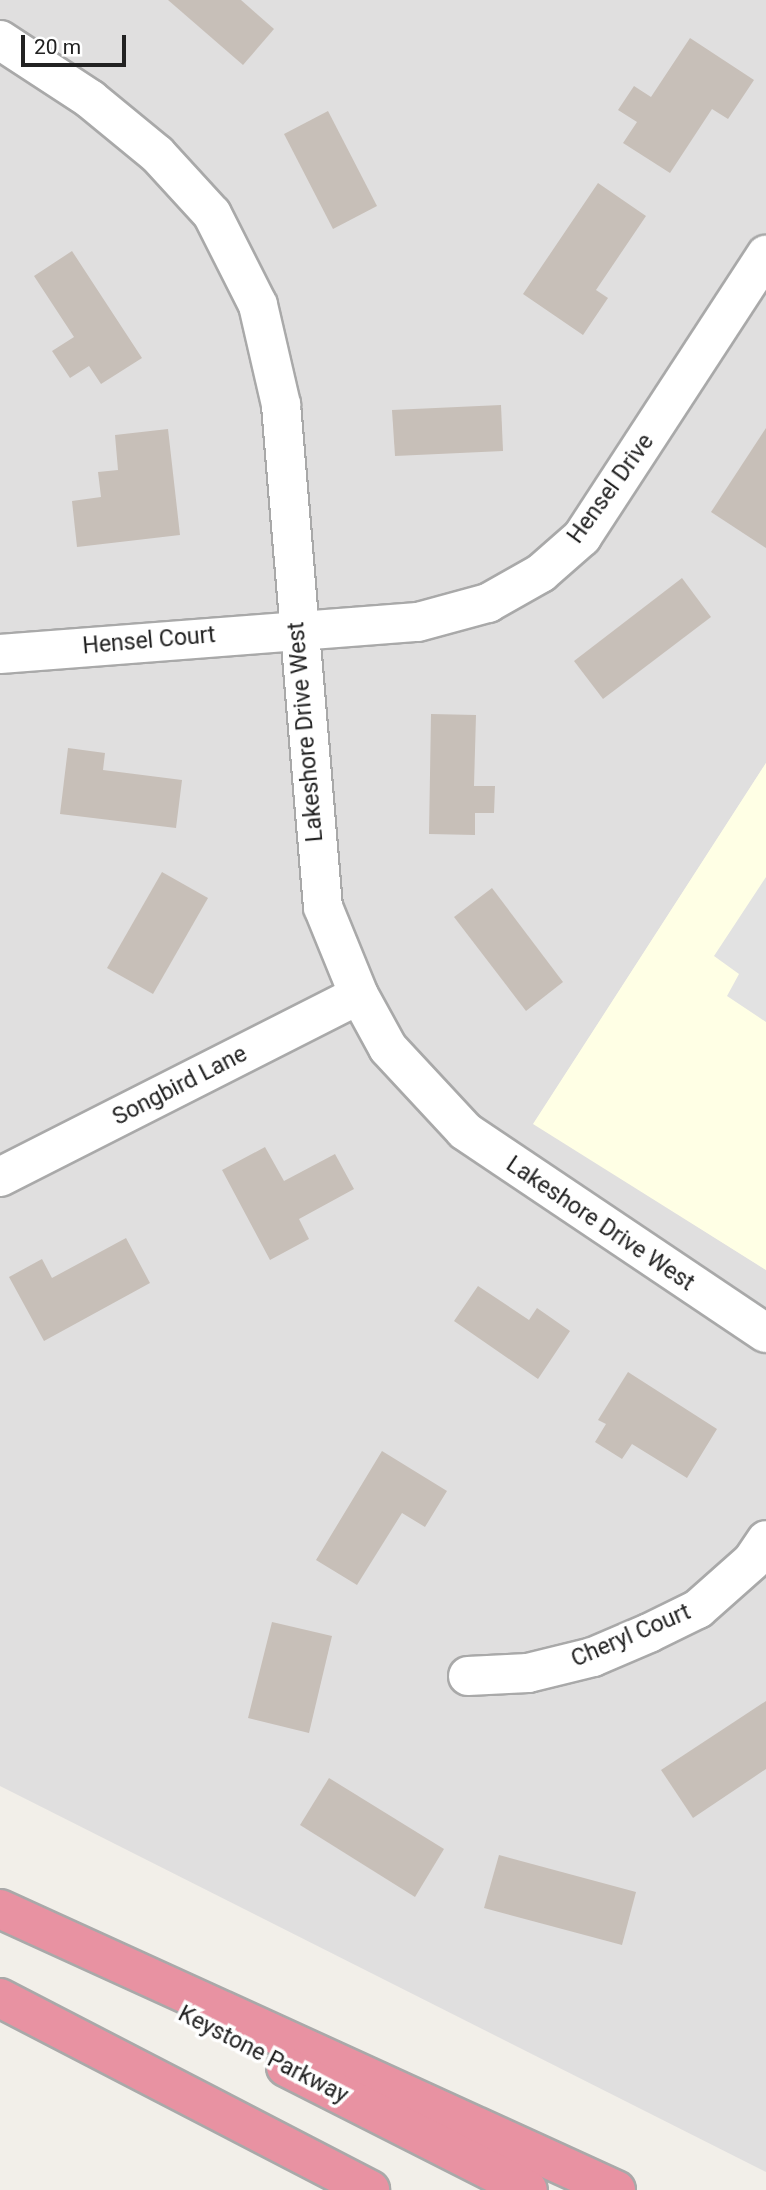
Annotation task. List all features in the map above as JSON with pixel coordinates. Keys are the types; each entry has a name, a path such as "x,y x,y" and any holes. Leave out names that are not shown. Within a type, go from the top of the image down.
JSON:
{"highway":[{"path":"0,1909 615,2190"},
{"name":"Keystone Parkway","path":"0,1919 528,2190"},
{"path":"0,1998 370,2190"},
{"path":"0,2009 311,2190"}],"street":[{"name":"Lakeshore Drive West","path":"0,40 90,99 157,154 212,214 258,305 281,405 297,628 323,907 359,995 388,1048 464,1131 766,1333"},
{"name":"Hensel Drive","path":"297,628 418,622 488,603 541,573 582,537 766,255"},
{"name":"Hensel Court","path":"0,654 297,628"},
{"name":"Songbird Lane","path":"0,1177 359,995"},
{"name":"Cheryl Court","path":"468,1676 528,1673 593,1657 649,1633 698,1609 752,1561 766,1540"}],"shaded area":[{"path":"0,0 766,0 766,763 534,1123 766,1270 766,2172 0,1786"},
{"path":"766,763 766,1270 533,1124"},
{"path":"766,877 766,1022 727,996 739,974 714,956"}],"building":[{"path":"168,0 241,0 274,29 243,65"},
{"path":"690,38 754,80 728,119 712,109 670,173 623,143 637,122 618,110 634,86 651,97"},
{"path":"328,111 377,206 333,229 284,134"},
{"path":"598,183 646,216 596,290 608,298 583,335 523,294"},
{"path":"72,251 142,358 101,384 89,366 70,378 52,351 74,337 34,276"},
{"path":"501,405 503,451 395,456 392,410"},
{"path":"766,428 766,548 711,512"},
{"path":"168,429 180,535 77,547 72,501 101,497 98,472 118,470 115,435"},
{"path":"682,578 711,617 603,699 574,661"},
{"path":"431,714 476,715 474,786 495,786 494,813 475,813 475,835 429,834"},
{"path":"68,748 105,753 103,770 182,780 176,828 60,814"},
{"path":"162,872 208,898 153,994 107,968"},
{"path":"492,888 563,982 526,1011 454,917"},
{"path":"265,1147 284,1181 335,1154 354,1189 299,1219 309,1239 270,1260 222,1170"},
{"path":"126,1238 150,1283 44,1341 9,1277 42,1259 52,1278"},
{"path":"478,1286 529,1320 537,1308 570,1331 538,1379 454,1321"},
{"path":"628,1372 717,1429 687,1478 632,1444 622,1459 595,1442 606,1424 598,1420"},
{"path":"382,1451 447,1491 425,1527 402,1513 357,1585 316,1560"},
{"path":"272,1622 332,1636 309,1733 248,1718"},
{"path":"766,1701 766,1769 693,1818 661,1770"},
{"path":"329,1778 444,1849 415,1897 300,1825"},
{"path":"499,1855 636,1892 622,1945 484,1908"}]}
